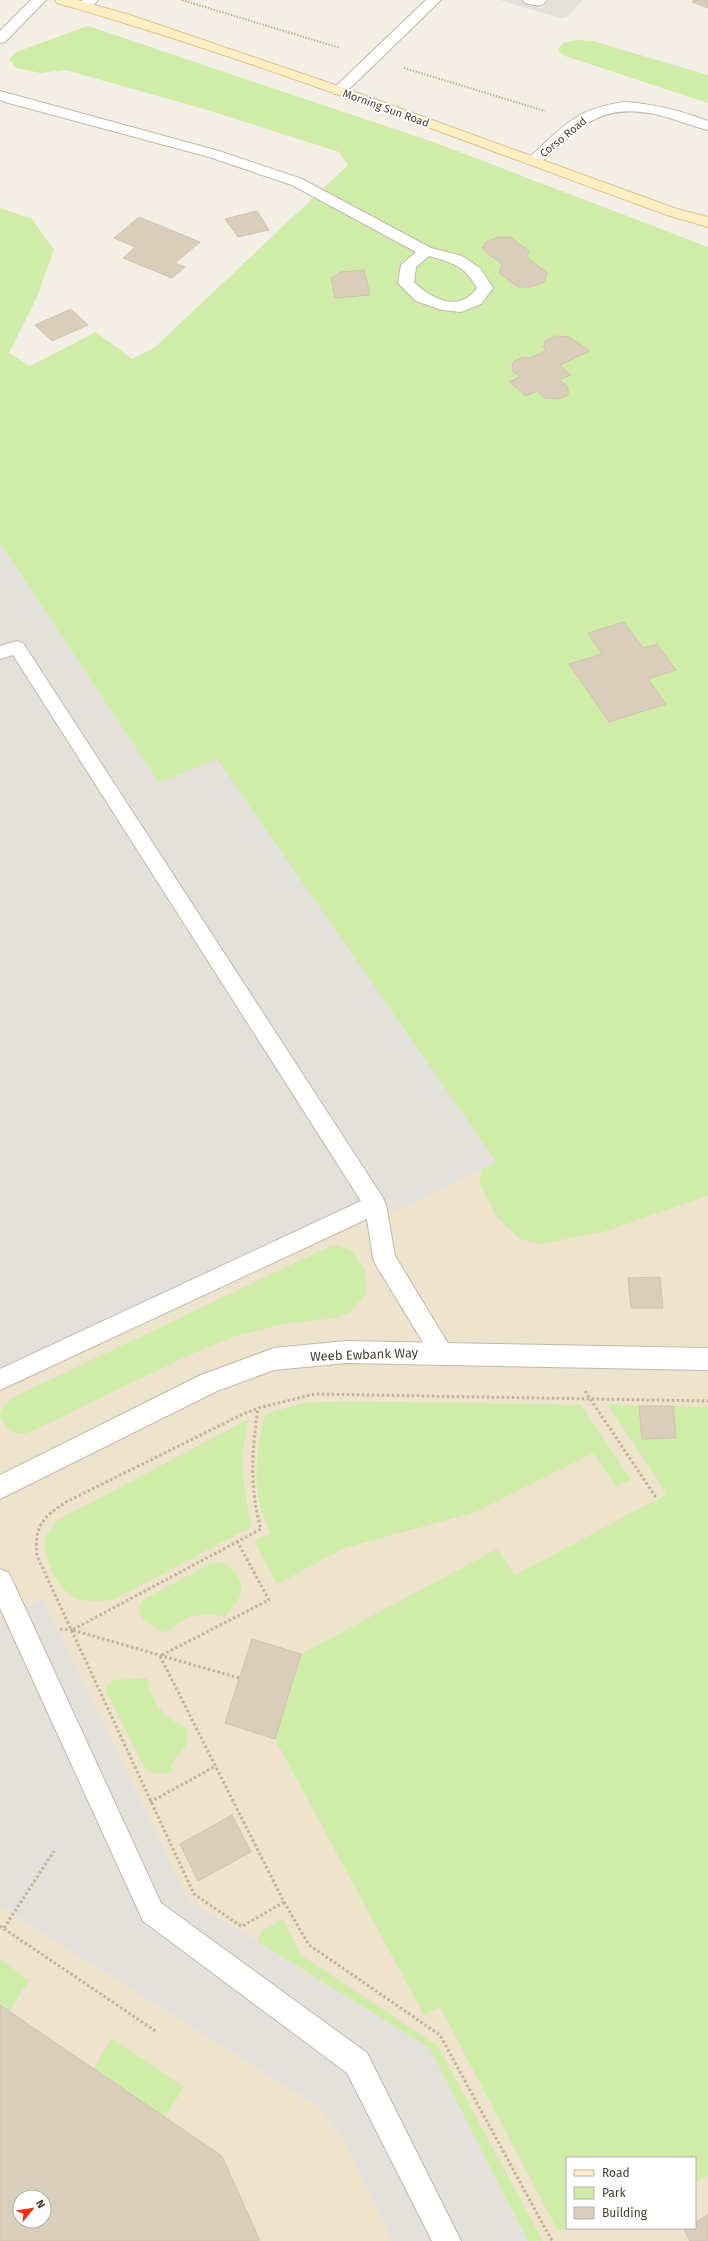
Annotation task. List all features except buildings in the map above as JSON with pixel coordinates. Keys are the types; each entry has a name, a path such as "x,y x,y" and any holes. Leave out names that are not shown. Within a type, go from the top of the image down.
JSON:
{"main road":[{"name":"Morning Sun Road","path":"62,0 88,3 125,18 339,91 672,212 708,222"}],"street":[{"name":"Corso Road","path":"534,161 578,122 606,109 635,106 667,111 708,126"},
{"name":"Weeb Ewbank Way","path":"0,1487 209,1383 274,1359 346,1352 441,1352 561,1357 708,1359"}],"lane":[{"path":"0,39 39,0"},
{"path":"339,91 434,0"},
{"path":"530,0 538,2 540,0"},
{"path":"0,95 214,154 297,182 426,250 457,259 475,271 485,288 476,301 461,307 442,306 421,298 406,283 409,265 426,250"},
{"path":"0,654 17,647 375,1205 384,1258 441,1352"},
{"path":"0,1380 375,1205"},
{"path":"0,1581 152,1912 357,2062 446,2241"}],"path":[{"path":"561,1357 657,1499"},
{"path":"284,1902 241,1926 194,1894 37,1556 34,1539 38,1523 50,1512 66,1502 258,1408 315,1394 708,1400"},
{"path":"72,1630 261,1529 254,1506 250,1468 258,1408"},
{"path":"160,1656 269,1600 238,1541"},
{"path":"72,1630 240,1678"},
{"path":"160,1656 284,1902 309,1945 440,2035 552,2241"},
{"path":"150,1802 216,1766"},
{"path":"4,1928 54,1851"},
{"path":"0,1926 157,2032"}],"shaded area":[{"path":"500,0 583,0 567,17 560,18"},
{"path":"0,413 708,1116 708,2241 0,2241"},
{"path":"2,546 159,783 217,759 496,1162 397,1211 375,1205 0,1380 0,547"},
{"path":"43,1599 189,1900 429,2048 528,2241 393,2241 341,2135 318,2106 0,1906 0,1621"}],"green space":[{"path":"88,26 436,143 708,247 708,1196 606,1231 541,1244 520,1239 497,1217 480,1185 481,1170 496,1162 217,760 159,783 2,546 0,546 0,208 32,219 54,250 36,299 9,353 30,366 96,332 132,359 154,348 348,165 339,152 201,108 65,70 41,73 16,68 9,59 16,52"},
{"path":"577,40 593,41 708,75 708,103 565,56 558,50 563,43"},
{"path":"336,1245 352,1250 365,1271 366,1293 351,1312 337,1318 284,1324 236,1336 196,1352 24,1434 10,1431 1,1419 0,1413 4,1405 12,1398 328,1247"},
{"path":"344,1401 581,1405 631,1480 616,1486 593,1453 476,1512 345,1548 277,1584 254,1541 271,1533 264,1519 260,1504 256,1474 259,1444 265,1414 304,1403"},
{"path":"607,1404 639,1406 643,1439 676,1438 673,1406 708,1407 708,2176 696,2182 696,2157 566,2157 566,2227 558,2231 440,2007 424,2015 275,1739 301,1654 497,1549 515,1575 667,1494"},
{"path":"249,1419 242,1452 244,1486 251,1527 117,1598 100,1601 88,1601 77,1599 66,1591 56,1578 48,1562 45,1546 48,1533 58,1520"},
{"path":"219,1562 229,1566 237,1574 241,1585 239,1599 225,1617 216,1615 193,1616 179,1622 166,1633 149,1624 141,1616 139,1611 140,1605 144,1599 209,1564"},
{"path":"147,1678 152,1695 160,1709 172,1720 188,1729 185,1747 171,1766 173,1771 164,1774 146,1771 106,1691 107,1685 113,1680"},
{"path":"283,1919 301,1955 438,2046 543,2241 528,2241 429,2048 257,1941 262,1931"},
{"path":"0,1959 29,1980 9,2012 0,2005"},
{"path":"112,2038 184,2087 165,2117 94,2068"}]}
